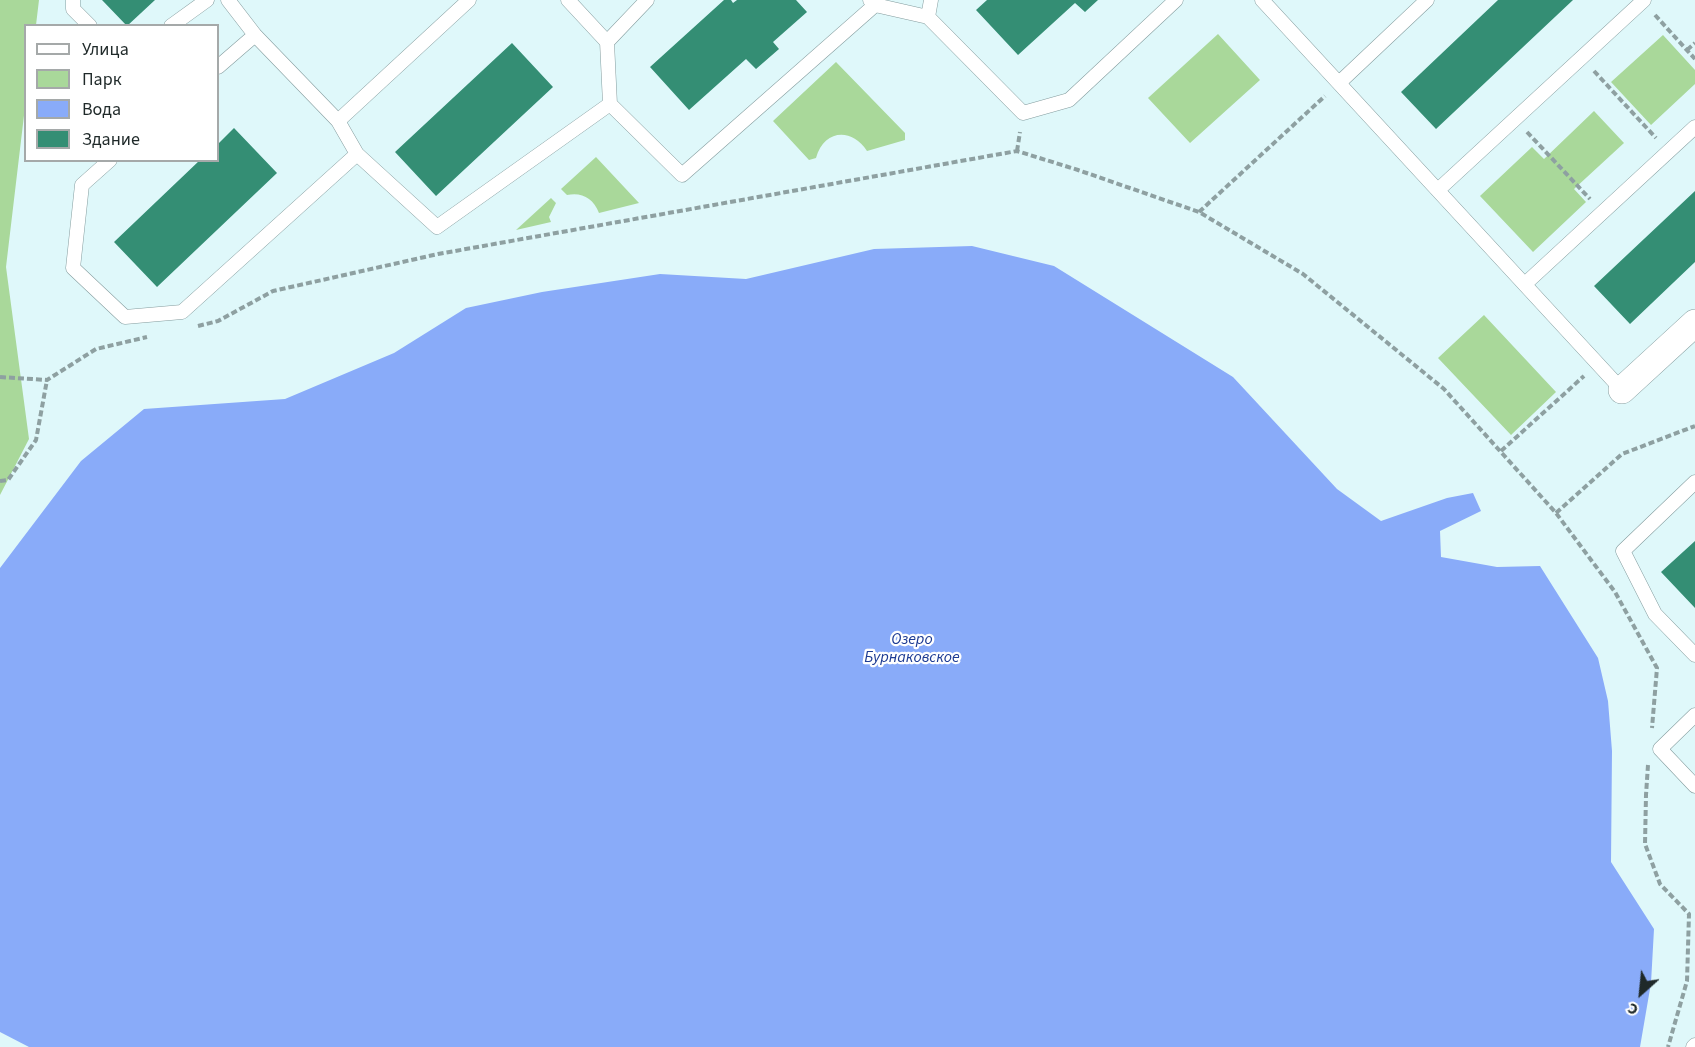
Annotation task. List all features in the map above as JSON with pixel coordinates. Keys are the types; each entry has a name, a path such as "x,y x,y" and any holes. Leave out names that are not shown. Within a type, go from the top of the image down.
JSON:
{"street":[{"path":"1622,390 1695,323"}],"lane":[{"path":"73,0 73,9 88,24"},
{"path":"174,24 207,0"},
{"path":"228,0 255,35 338,121 357,154 437,227 610,104"},
{"path":"338,121 470,0"},
{"path":"568,0 607,42 610,104 682,175 872,3 928,17 1023,113 1069,100 1176,0"},
{"path":"607,42 647,0"},
{"path":"928,17 931,0"},
{"path":"1262,0 1622,390"},
{"path":"1339,83 1427,0"},
{"path":"1438,190 1643,1"},
{"path":"219,66 255,35"},
{"path":"1525,284 1695,127"},
{"path":"108,162 82,185 73,268 125,317 182,312 357,154"},
{"path":"1695,482 1623,551 1655,614 1695,656"},
{"path":"1695,715 1660,749 1695,786"}],"path":[{"path":"1643,1 1695,59"},
{"path":"1688,50 1695,43"},
{"path":"1582,57 1668,152"},
{"path":"1199,212 1339,83"},
{"path":"1515,119 1602,213"},
{"path":"196,326 218,321 273,291 438,254 1017,152 1078,170 1199,212 1303,274 1444,389 1556,513 1615,592 1657,668 1651,737"},
{"path":"0,376 47,380 96,349 151,337"},
{"path":"1501,451 1598,364"},
{"path":"0,481 8,480 36,440 47,380"},
{"path":"1556,513 1622,454 1695,426"},
{"path":"1649,760 1646,844 1660,884 1689,914 1687,981 1668,1047"}],"green space":[{"path":"0,0 39,0 36,24 24,24 24,115 6,267 29,439 0,495"},
{"path":"1218,34 1260,80 1190,143 1148,98"},
{"path":"1663,35 1695,70 1695,84 1651,125 1611,82"},
{"path":"836,62 905,133 905,140 867,151 853,138 838,135 825,142 816,158 809,160 773,121"},
{"path":"1594,111 1624,143 1574,189 1586,202 1533,252 1480,196 1532,147 1544,159"},
{"path":"596,157 639,203 599,213 594,203 586,197 577,194 567,195 561,189"},
{"path":"551,198 556,203 549,217 551,222 516,230"},
{"path":"1484,315 1556,392 1511,435 1438,358"}],"water":[{"name":"Озеро Бурнаковское","path":"972,246 1054,266 1233,377 1337,489 1381,521 1447,498 1473,493 1481,511 1440,531 1441,557 1497,567 1540,566 1598,658 1608,701 1612,751 1611,862 1654,929 1651,983 1640,1047 29,1047 0,1032 0,568 81,461 144,409 285,399 394,353 466,308 542,292 660,274 746,279 874,249"}],"building":[{"path":"102,0 155,0 129,24 125,24"},
{"path":"724,0 731,0 733,3 737,0 796,0 807,12 773,42 779,49 756,69 746,59 689,110 650,67"},
{"path":"987,0 1098,0 1085,12 1075,3 1018,55 976,10"},
{"path":"1498,0 1573,0 1436,129 1401,92"},
{"path":"512,43 553,87 436,196 395,152"},
{"path":"234,128 277,173 157,287 114,242 198,162 219,162 219,143"},
{"path":"1695,191 1695,262 1630,324 1594,286"},
{"path":"1695,541 1695,608 1661,572"}]}
